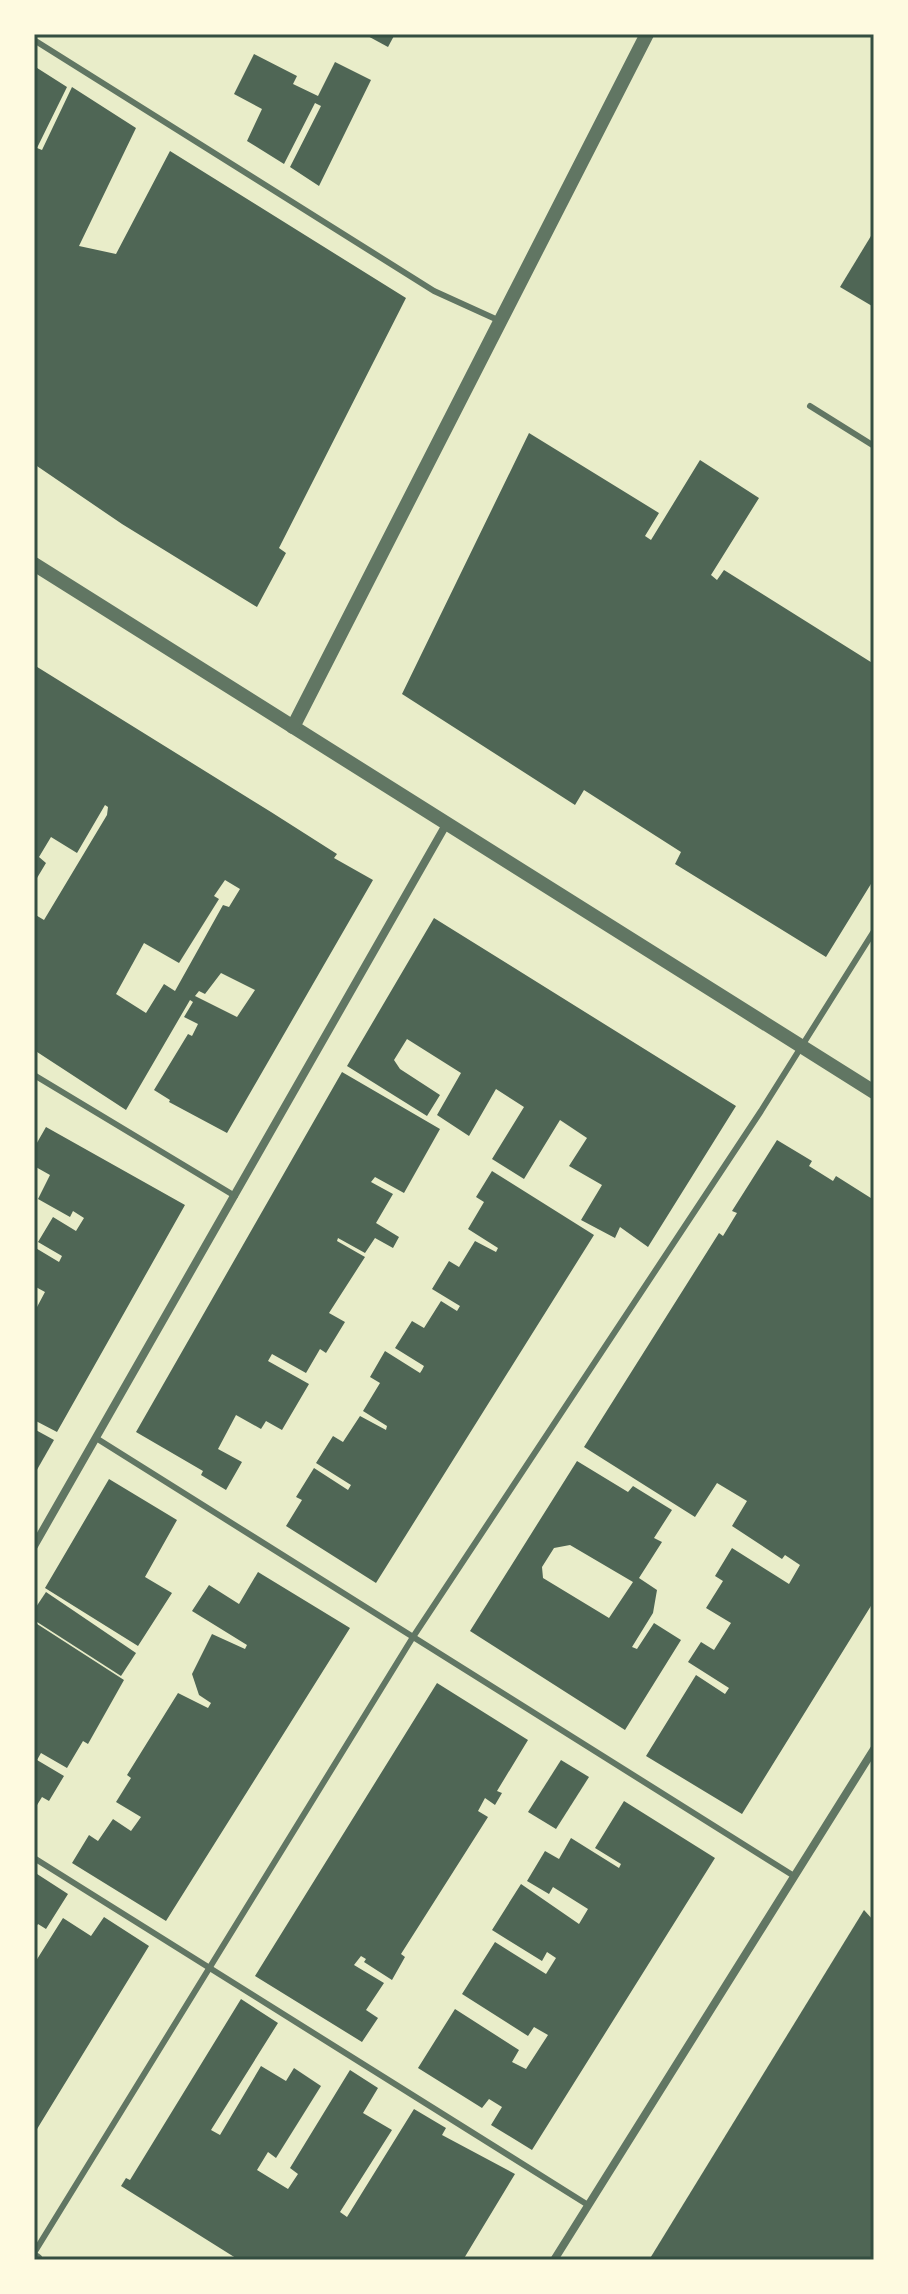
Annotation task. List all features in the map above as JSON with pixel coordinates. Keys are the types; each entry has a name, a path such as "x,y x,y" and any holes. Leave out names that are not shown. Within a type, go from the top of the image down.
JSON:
{"street":[{"path":"293,727 647,34"},
{"path":"34,564 874,1092"},
{"path":"34,1546 447,823"},
{"path":"554,2260 874,1749"}],"lane":[{"path":"34,40 443,297 500,321"},
{"path":"810,406 874,446"},
{"path":"35,2257 413,1637 874,931"},
{"path":"34,1075 235,1196"},
{"path":"96,1438 794,1876"},
{"path":"34,1858 588,2205"}],"building":[{"path":"364,34 395,34 388,47"},
{"path":"254,54 297,76 293,84 318,96 335,62 371,80 319,186 290,167 321,106 315,103 284,164 247,141 262,109 234,94"},
{"path":"34,66 67,87 37,148 42,150 72,87 136,128 79,246 116,254 170,151 406,298 279,548 286,553 257,607 122,524 34,464"},
{"path":"874,231 874,303 872,306 840,287"},
{"path":"529,433 659,513 645,536 651,540 700,460 759,498 711,575 717,580 724,570 874,664 874,879 826,957 675,864 681,852 584,790 575,805 402,694"},
{"path":"34,665 271,812 337,854 334,858 373,880 227,1133 169,1102 154,1090 188,1034 192,1036 198,1024 184,1017 193,1002 190,1000 126,1110 34,1050 34,914 44,920 107,815 108,807 105,805 77,853 51,837 39,857 46,863 34,883","holes":["225,880 240,889 229,907 223,905 175,991 164,984 146,1013 116,994 144,943 179,963 219,899 214,896","221,973 255,990 237,1017 195,996 199,991 205,994"]},
{"path":"434,918 736,1106 648,1247 620,1227 615,1238 581,1220 602,1185 569,1166 587,1138 560,1120 524,1179 492,1159 524,1107 496,1089 469,1136 437,1115 461,1073 407,1039 394,1060 400,1069 440,1095 427,1116 347,1066"},
{"path":"342,1072 440,1129 404,1193 375,1177 371,1182 393,1194 376,1223 399,1237 393,1248 375,1238 365,1253 338,1238 337,1241 365,1257 329,1313 345,1322 326,1353 320,1349 306,1373 272,1354 268,1361 309,1384 282,1430 266,1421 261,1429 236,1415 218,1449 242,1462 226,1490 201,1475 203,1471 136,1432"},
{"path":"46,1127 185,1205 57,1432 34,1420 34,1305 37,1307 45,1292 34,1286 34,1247 59,1262 62,1256 38,1242 53,1217 76,1231 84,1218 73,1211 70,1217 38,1199 50,1175 34,1166 34,1148"},
{"path":"777,1140 812,1161 809,1166 833,1181 836,1176 874,1200 874,1601 742,1814 646,1756 696,1675 725,1694 729,1688 688,1662 701,1642 714,1650 731,1623 706,1608 723,1581 715,1576 732,1548 789,1584 800,1565 785,1555 782,1559 732,1526 747,1501 717,1483 695,1517 584,1447 719,1233 723,1236 737,1213 732,1211"},
{"path":"492,1171 594,1235 376,1583 286,1526 302,1500 296,1497 314,1468 348,1490 351,1485 316,1463 333,1436 343,1442 360,1416 386,1430 387,1426 363,1411 380,1383 370,1377 385,1351 420,1373 424,1366 395,1348 412,1321 424,1328 441,1301 457,1311 460,1306 432,1289 449,1261 459,1267 475,1241 496,1252 498,1248 468,1229 484,1202 476,1197"},
{"path":"34,1429 54,1440 34,1475"},
{"path":"577,1461 628,1492 633,1486 672,1510 654,1538 662,1542 639,1578 657,1590 653,1613 632,1647 637,1649 654,1623 681,1640 625,1730 470,1631","holes":["570,1545 633,1582 609,1618 543,1578 542,1567 554,1548"]},
{"path":"109,1479 177,1520 145,1577 172,1593 138,1646 45,1588"},
{"path":"258,1572 350,1628 166,1921 72,1863 89,1835 98,1841 113,1819 131,1831 141,1817 116,1802 131,1778 127,1775 178,1693 208,1708 211,1703 199,1695 192,1674 212,1634 245,1649 247,1645 192,1611 209,1585 239,1604"},
{"path":"46,1592 136,1653 121,1676 34,1620 34,1610"},
{"path":"34,1622 124,1680 88,1744 83,1741 67,1768 41,1753 37,1760 64,1776 49,1801 42,1797 34,1810"},
{"path":"437,1683 528,1740 497,1791 502,1793 495,1805 485,1798 478,1811 488,1817 401,1954 405,1957 392,1980 364,1962 366,1959 361,1956 354,1965 384,1983 366,2010 378,2018 362,2042 255,1976"},
{"path":"561,1760 589,1777 556,1829 528,1812"},
{"path":"624,1801 715,1858 532,2150 491,2125 502,2107 489,2099 482,2108 418,2068 455,2009 519,2050 512,2062 526,2069 548,2035 534,2027 528,2036 462,1994 495,1942 546,1974 556,1958 547,1952 542,1961 492,1930 521,1884 579,1924 588,1909 553,1887 549,1894 527,1881 545,1851 559,1859 571,1838 619,1868 621,1864 595,1848"},
{"path":"34,1872 68,1894 46,1929 38,1924 34,1930"},
{"path":"864,1910 874,1921 874,2260 649,2260"},
{"path":"104,1917 149,1946 34,2134 34,1964 63,1918 91,1936"},
{"path":"241,1999 278,2023 211,2130 220,2135 261,2066 286,2081 294,2068 321,2086 276,2158 268,2152 257,2170 288,2189 298,2174 290,2168 350,2070 378,2088 363,2113 392,2130 340,2212 347,2217 414,2109 446,2128 442,2135 515,2174 463,2260 239,2260 121,2186 126,2178 130,2180"}]}
